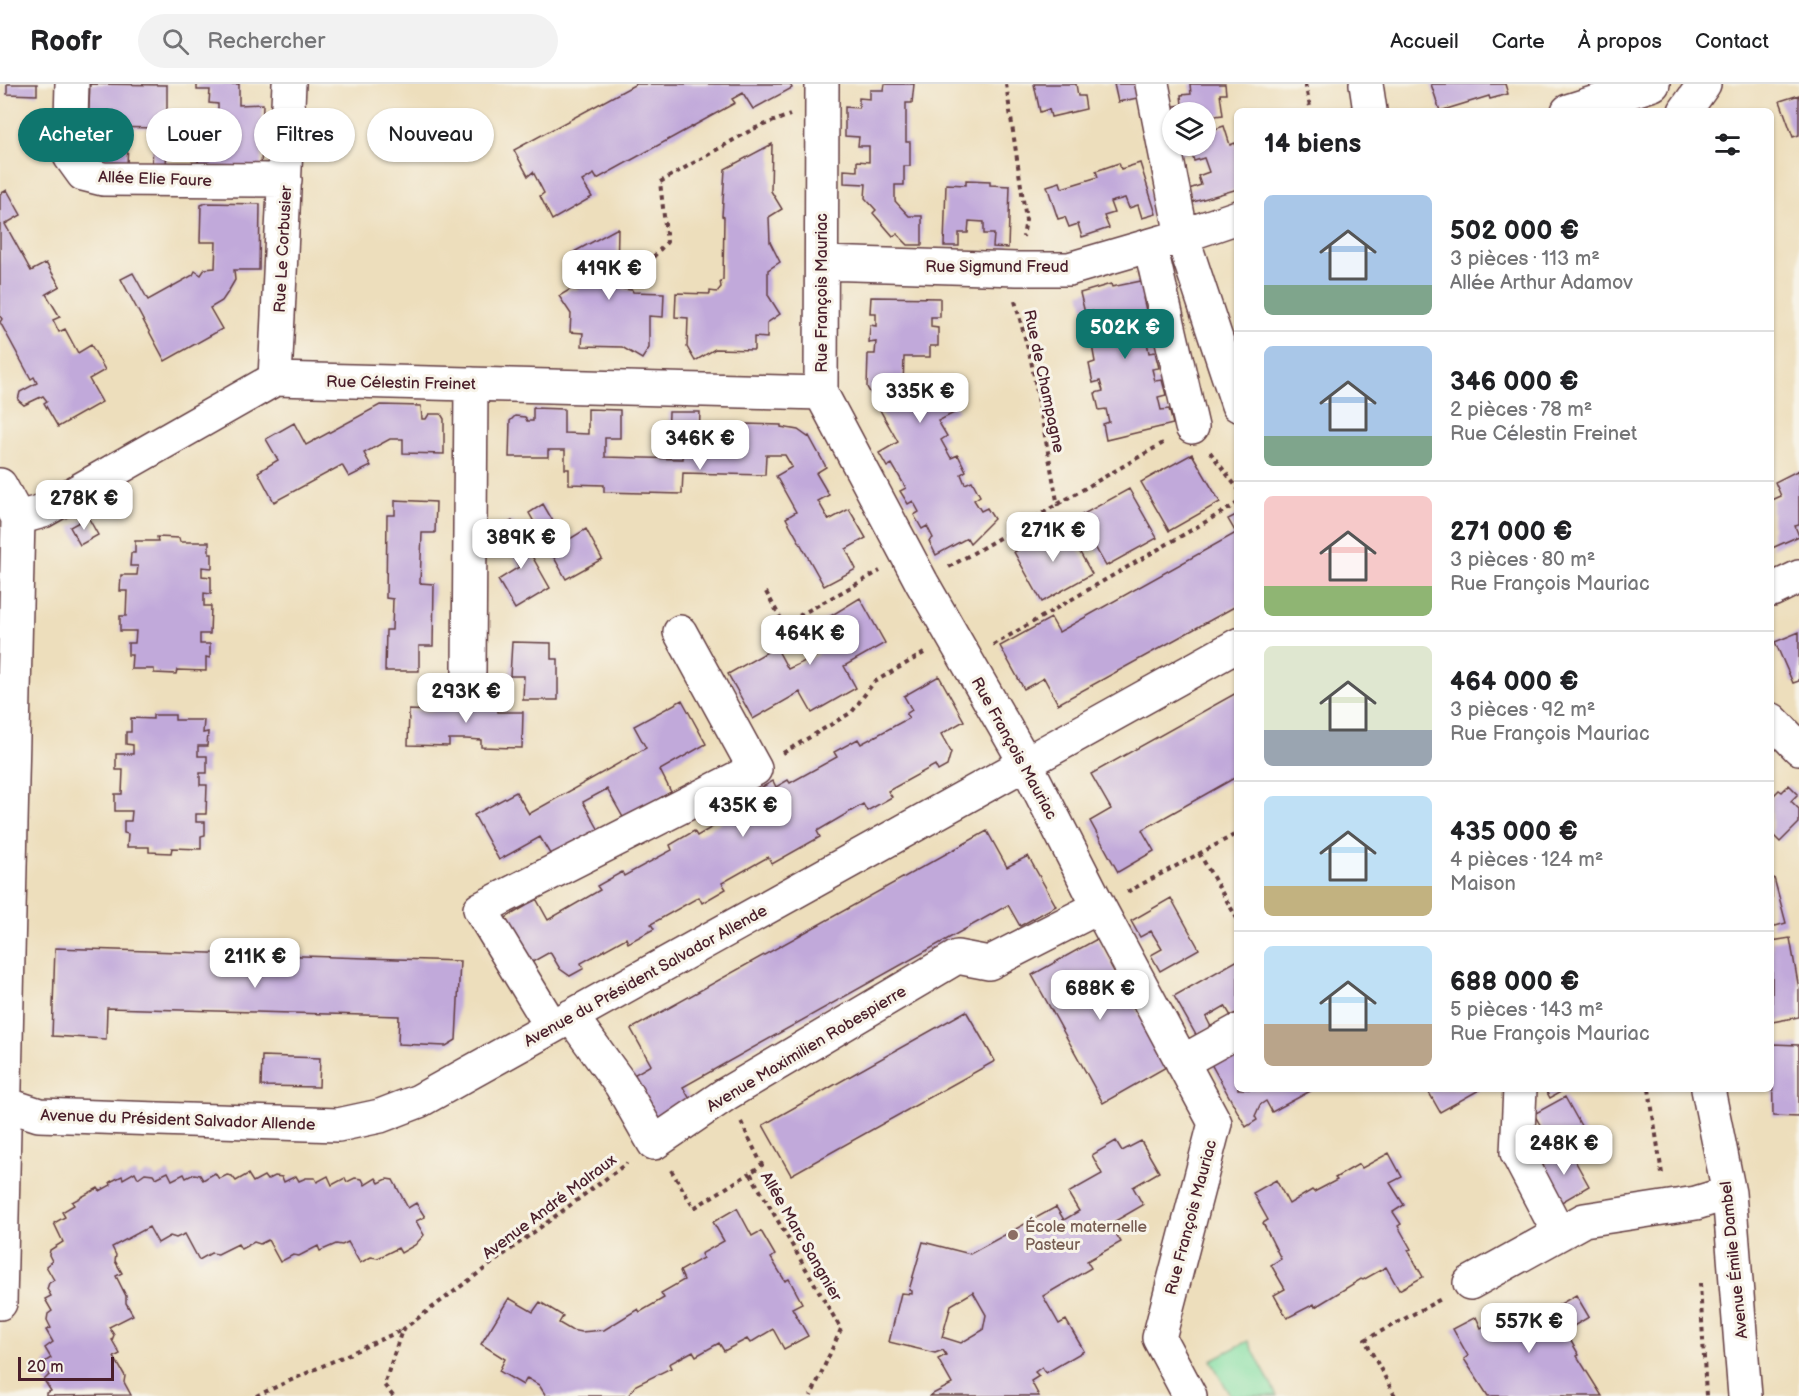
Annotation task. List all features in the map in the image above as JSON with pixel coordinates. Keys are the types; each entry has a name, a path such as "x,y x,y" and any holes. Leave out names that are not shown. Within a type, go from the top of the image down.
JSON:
{"street":[{"name":"Allée Elie Faure","path":"72,84 70,156 82,174 103,179 285,180"},
{"name":"Rue Le Corbusier","path":"275,379 289,84"},
{"path":"1152,84 1182,236 1234,393"},
{"path":"1366,84 1370,108"},
{"path":"1577,108 1653,84"},
{"path":"1687,108 1704,84"},
{"name":"Rue François Mauriac","path":"821,93 821,393 915,569 1025,762 1099,907 1215,1123 1159,1338 1190,1396"},
{"name":"Rue Sigmund Freud","path":"822,263 1069,269 1234,218"},
{"path":"1149,244 1191,427"},
{"path":"18,518 42,511 275,379"},
{"name":"Rue Célestin Freinet","path":"275,379 821,393"},
{"path":"469,672 471,384"},
{"path":"0,485 18,518 0,1303"},
{"path":"1774,589 1799,577"},
{"path":"654,1143 621,1085 561,1021 480,909 755,769 680,632"},
{"name":"Avenue du Président Salvador Allende","path":"5,1104 39,1115 338,1125 380,1116 419,1101 1234,647"},
{"path":"1774,722 1799,748"},
{"name":"Avenue Maximilien Robespierre","path":"654,1143 726,1094 957,957 989,963 1099,907"},
{"path":"1182,1062 1234,1032"},
{"path":"1520,1092 1517,1153 1559,1233"},
{"name":"Avenue Émile Dambel","path":"1709,1092 1729,1193 1745,1396"},
{"path":"1470,1283 1584,1220 1696,1203 1729,1193"}],"path":[{"name":"Rue de Champagne","path":"1006,84 1026,220 1017,269 1015,301 1031,360 1058,506"},
{"path":"1305,84 1310,108"},
{"path":"634,277 667,242 660,182 821,93"},
{"path":"766,592 784,624 1058,506 1191,427 1234,484"},
{"path":"755,769 852,712 874,682 960,648 1234,506"},
{"path":"1099,907 1234,835"},
{"path":"1199,853 1234,913"},
{"path":"1649,1092 1662,1177 1675,1206"},
{"name":"Allée Marc Sangnier","path":"726,1094 762,1165 750,1173 841,1329 811,1396"},
{"path":"654,1143 694,1208 750,1173"},
{"name":"Avenue André Malraux","path":"256,1396 402,1330 654,1143"},
{"path":"1395,1396 1365,1340 1470,1283"},
{"path":"1700,1283 1706,1396"},
{"path":"393,1396 384,1385 402,1330"}],"green space":[{"path":"1248,1341 1277,1396 1230,1396 1211,1360"}],"building":[{"path":"7,84 37,84 37,95 7,94"},
{"path":"90,84 167,85 167,108 146,108 146,128 134,128 134,108 89,108"},
{"path":"197,84 239,84 239,105 263,104 263,108 254,108 254,162 261,162 261,170 198,169 198,162 242,162 242,108 218,108 218,104 209,103 210,90 197,90"},
{"path":"636,84 790,84 792,88 753,109 743,93 732,99 735,103 597,179 594,174 582,181 592,197 552,220 540,196 544,193 533,172 528,176 514,150"},
{"path":"885,84 914,84 912,103 906,103 906,142 910,142 910,166 904,166 904,185 895,185 895,201 909,216 922,216 922,245 908,245 897,234 893,236 873,213 876,210 865,198 866,184 844,183 844,170 857,171 857,161 869,162 869,146 858,146 859,137 845,136 845,107 859,108 859,98 870,99 870,90 884,90"},
{"path":"1034,84 1076,84 1078,96 1084,96 1086,109 1051,117 1049,109 1040,112"},
{"path":"1114,84 1139,84 1142,97 1118,102"},
{"path":"1190,84 1225,84 1226,94 1220,94 1223,115 1216,116 1216,102 1182,102 1181,95 1191,94"},
{"path":"1431,84 1505,84 1508,94 1490,99 1489,96 1450,108 1439,108"},
{"path":"1799,95 1799,135 1793,137 1780,101"},
{"path":"1224,126 1230,145 1234,143 1234,190 1193,202 1189,189 1201,185 1198,176 1209,172 1204,158 1194,161 1192,156 1216,156 1216,129"},
{"path":"772,144 771,191 782,209 769,217 770,242 780,262 768,270 768,295 780,314 767,323 767,338 754,337 754,350 715,349 695,361 687,347 688,318 675,317 676,293 710,294 710,291 717,292 721,287 725,169"},
{"path":"101,162 127,162 127,167 101,167"},
{"path":"152,162 166,162 166,168 152,168"},
{"path":"1119,163 1121,169 1140,163 1156,214 1142,218 1138,205 1129,208 1125,198 1110,202 1114,213 1104,216 1109,228 1082,237 1078,224 1069,227 1065,217 1058,219 1047,186 1060,182 1062,188 1098,177 1096,171"},
{"path":"966,180 990,181 990,185 1010,186 1008,248 993,247 994,234 984,234 984,222 969,221 968,233 959,233 959,246 944,246 946,184 966,185"},
{"path":"7,190 21,215 5,224 31,271 46,263 60,286 46,294 60,317 53,320 59,332 65,329 78,353 91,345 105,370 89,379 102,402 58,427 44,403 47,401 43,396 24,405 18,400 20,392 37,383 34,377 31,379 0,322 2,319 0,316 0,194"},
{"path":"206,203 260,204 259,270 234,270 235,280 228,292 222,301 210,308 222,329 165,361 121,279 133,273 148,300 193,275 195,271 201,275 205,269 215,268 216,242 200,242 201,205"},
{"path":"618,228 617,277 619,277 619,284 624,289 633,292 664,293 663,317 649,316 649,348 642,359 622,347 582,346 583,333 570,332 571,314 559,296 571,289 578,290 578,266 572,265 572,253"},
{"path":"1146,280 1150,297 1143,298 1149,323 1156,322 1160,339 1147,342 1149,353 1155,352 1159,368 1152,369 1155,381 1162,380 1166,395 1158,397 1161,410 1169,409 1173,424 1106,440 1103,424 1109,422 1106,409 1099,410 1095,393 1103,391 1100,381 1093,383 1089,364 1095,362 1090,334 1096,333 1092,311 1085,313 1080,293 1111,284 1112,287"},
{"path":"871,297 940,298 940,317 931,317 931,327 938,328 938,346 930,346 930,357 904,357 903,386 912,401 937,387 943,397 949,394 958,411 938,421 947,436 941,440 951,458 958,455 966,471 961,474 965,484 972,481 980,496 974,500 981,511 987,508 994,519 970,543 967,538 936,555 929,541 933,538 927,526 922,529 914,515 919,512 913,501 908,504 900,491 906,488 892,464 887,467 879,453 898,442 867,387 868,354 875,354 876,342 869,343 870,325 876,326 876,313 870,313"},
{"path":"380,405 421,406 422,419 426,419 429,414 441,414 444,419 444,454 403,453 403,439 390,439 364,453 371,466 349,477 342,465 274,502 258,472 278,460 266,439 294,423 306,445"},
{"path":"533,408 564,409 564,433 588,434 588,409 620,410 620,438 605,438 605,457 683,459 684,439 668,439 669,412 700,412 699,437 747,437 747,424 781,425 781,427 798,430 809,436 826,467 816,473 829,495 818,501 829,520 849,509 866,538 846,549 856,569 824,586 786,518 796,512 776,476 792,467 785,455 766,455 765,475 683,473 682,494 604,492 604,485 569,484 569,469 565,469 565,450 548,450 548,457 509,457 510,421 515,416 533,421"},
{"path":"1192,454 1220,502 1169,531 1141,482"},
{"path":"1799,470 1799,525 1795,526 1799,536 1774,547 1774,499 1781,496 1775,482"},
{"path":"1129,489 1157,538 1106,566 1078,517"},
{"path":"395,500 436,502 435,533 422,533 420,583 434,584 433,646 419,646 419,671 385,671 386,630 392,630 393,599 386,598 387,515 395,515"},
{"path":"543,504 565,542 586,529 602,559 566,579 529,513"},
{"path":"1234,516 1234,530 1228,519"},
{"path":"88,517 98,535 80,545 70,527"},
{"path":"512,521 550,588 515,609 498,580 519,567 498,529"},
{"path":"1064,524 1092,574 1042,602 1014,552"},
{"path":"1234,534 1234,607 1058,704 1044,678 1024,689 1000,646 1051,618 1059,632"},
{"path":"157,537 179,538 180,542 209,542 212,568 202,567 202,576 211,577 211,594 204,593 204,606 211,606 210,634 200,634 200,644 210,644 210,658 206,657 206,671 177,670 176,674 154,673 154,669 131,669 132,655 128,655 128,643 135,643 136,631 120,631 120,616 126,616 127,591 120,591 121,575 137,575 138,566 130,566 131,553 135,553 135,541 158,541"},
{"path":"860,598 885,643 844,666 856,688 812,713 800,692 753,719 728,674 776,647 788,669 818,655 816,653 831,644 819,623"},
{"path":"1799,632 1799,681 1793,683 1775,642"},
{"path":"512,642 551,643 551,659 558,659 558,700 523,700 524,676 510,676"},
{"path":"939,676 964,721 941,734 951,752 947,766 938,771 935,765 888,791 892,797 867,811 863,804 817,831 820,837 772,864 768,857 722,883 726,889 702,903 699,897 651,924 654,929 628,943 626,938 581,963 583,969 570,976 560,969 550,952 527,965 502,920 526,906 522,900 533,893 548,920 600,890 597,886 622,872 624,876 672,850 670,845 694,831 697,836 742,810 740,806 753,799 750,794 773,781 776,787 788,780 790,783 837,757 834,752 858,739 861,744 909,718 906,714 912,710 904,696"},
{"path":"1234,694 1234,778 1142,830 1154,851 1118,872 1090,821 1111,809 1091,774"},
{"path":"435,698 498,699 498,712 523,712 522,748 481,747 481,740 466,739 449,739 449,746 408,745 409,710 434,711"},
{"path":"682,700 706,744 660,770 671,792 624,819 607,789 583,802 600,832 553,859 540,837 499,860 474,815 516,792 529,814 646,748 634,726"},
{"path":"153,715 175,715 175,720 204,720 203,733 208,732 207,746 198,746 198,756 207,756 207,773 200,773 200,785 207,785 206,814 196,814 196,822 205,822 205,835 201,836 201,849 172,848 171,853 149,852 149,847 127,847 128,834 124,833 124,821 131,821 132,811 115,811 115,794 122,794 123,770 116,770 116,754 133,754 133,745 126,744 126,732 131,732 131,718 153,719"},
{"path":"1789,785 1798,794 1791,801 1799,809 1799,823 1780,842 1774,836 1774,795 1779,790 1782,792"},
{"path":"987,831 1007,867 1028,856 1056,906 1020,926 1008,905 683,1087 695,1108 659,1128 630,1077 651,1065 631,1029"},
{"path":"1774,878 1786,923 1774,926"},
{"path":"1171,898 1199,949 1160,971 1151,955 1162,949 1151,931 1140,937 1131,921"},
{"path":"1790,938 1799,989 1799,1017 1774,1022 1774,941"},
{"path":"1097,939 1168,1066 1103,1103 1032,975"},
{"path":"55,948 460,961 456,1040 446,1046 398,1044 399,1016 107,1008 106,1039 52,1036"},
{"path":"1234,962 1234,1014 1231,1016 1225,1006 1206,1017 1211,1027 1196,1035 1174,996"},
{"path":"966,1011 995,1061 791,1175 763,1125"},
{"path":"1774,1044 1799,1045 1799,1117 1773,1116"},
{"path":"1234,1048 1234,1092 1309,1092 1272,1112 1266,1101 1260,1105 1255,1116 1257,1120 1246,1127 1210,1062"},
{"path":"262,1056 320,1058 319,1087 261,1086"},
{"path":"1429,1092 1476,1092 1440,1112"},
{"path":"1547,1092 1561,1092 1550,1098"},
{"path":"1565,1097 1585,1133 1555,1151 1534,1114"},
{"path":"1116,1141 1122,1151 1141,1141 1159,1172 1133,1187 1143,1205 1110,1224 1121,1242 1087,1261 1091,1268 1043,1296 1059,1324 1066,1320 1084,1351 1046,1373 1042,1367 1035,1372 1039,1376 1031,1381 1039,1396 929,1396 952,1384 938,1359 946,1355 943,1350 935,1353 889,1342 901,1293 912,1294 909,1290 923,1242 970,1254 1056,1207 1064,1220 1079,1211 1068,1193 1102,1174 1092,1155","holes":["973,1292 986,1315 983,1330 961,1343 942,1337 951,1305"]},
{"path":"1569,1150 1589,1186 1560,1203 1539,1167"},
{"path":"1389,1153 1402,1177 1390,1183 1404,1205 1393,1212 1401,1224 1398,1226 1411,1249 1408,1250 1423,1277 1399,1290 1386,1267 1361,1279 1315,1307 1314,1304 1287,1318 1274,1295 1285,1289 1271,1265 1281,1259 1263,1223 1268,1220 1253,1193 1276,1180 1289,1204 1312,1190 1314,1192 1337,1180 1335,1178 1359,1164 1362,1168"},
{"path":"135,1172 138,1178 145,1173 153,1174 156,1178 168,1172 172,1180 184,1174 186,1178 194,1174 200,1175 203,1180 215,1173 219,1179 227,1175 232,1176 236,1181 248,1174 253,1182 264,1176 267,1180 275,1176 282,1177 284,1182 296,1176 299,1181 315,1178 317,1182 328,1176 332,1185 345,1178 347,1182 355,1178 362,1179 365,1185 376,1178 379,1183 387,1179 393,1180 408,1208 416,1203 425,1217 416,1221 424,1235 415,1245 401,1253 398,1248 378,1258 371,1257 360,1263 348,1242 320,1251 318,1246 299,1256 293,1255 280,1262 268,1240 260,1244 254,1242 241,1249 238,1244 218,1254 211,1253 199,1260 185,1234 176,1238 170,1236 158,1243 149,1227 112,1247 116,1255 115,1261 122,1273 116,1276 133,1315 109,1327 114,1335 112,1340 120,1354 114,1357 125,1376 124,1382 131,1395 46,1396 46,1393 51,1391 44,1380 49,1375 45,1368 46,1361 51,1358 45,1348 53,1342 46,1330 51,1328 47,1320 48,1314 52,1311 45,1299 51,1296 47,1289 49,1283 54,1280 46,1266 52,1261 49,1255 50,1250 63,1242 54,1223 65,1217 62,1212 74,1205 72,1202 98,1188 100,1191 111,1185 110,1182 122,1176 123,1179"},
{"path":"737,1208 752,1236 761,1231 775,1255 771,1258 785,1281 789,1279 802,1303 792,1308 808,1336 784,1349 773,1329 750,1343 747,1339 724,1351 719,1343 696,1356 693,1351 669,1364 671,1368 636,1385 628,1396 546,1396 539,1385 527,1378 523,1385 499,1371 505,1359 481,1344 509,1298 533,1312 540,1302 563,1316 559,1323 571,1330 581,1332 604,1330 638,1309 640,1312 664,1298 661,1293 684,1280 680,1271 703,1258 701,1254 724,1241 713,1222"},
{"path":"1576,1295 1589,1317 1565,1331 1579,1355 1577,1356 1602,1396 1488,1396 1464,1359 1468,1356 1453,1329 1476,1317 1481,1328 1506,1314 1512,1324 1548,1306 1550,1310"}],"place":[{"name":"École maternelle Pasteur","path":"1013,1235"}]}
